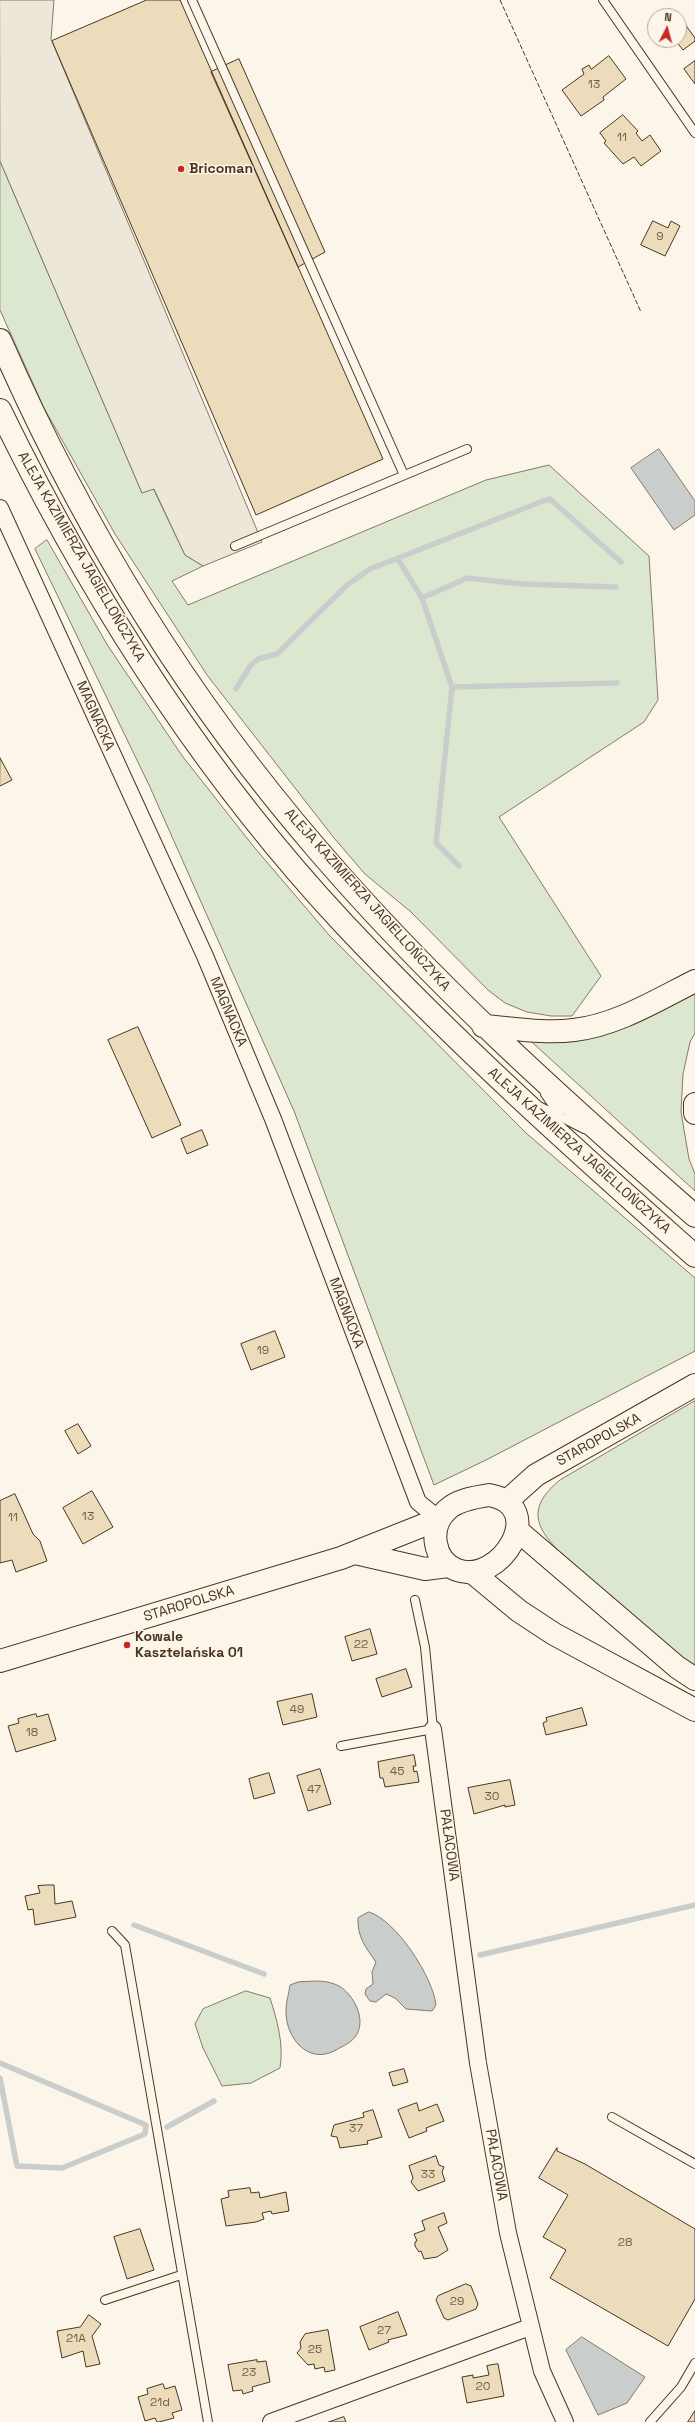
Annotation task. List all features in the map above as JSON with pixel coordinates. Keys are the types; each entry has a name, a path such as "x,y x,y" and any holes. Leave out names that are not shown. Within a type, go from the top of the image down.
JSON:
{"main road":[{"name":"ALEJA KAZIMIERZA JAGIELLOŃCZYKA","path":"0,340 18,381 94,530 142,610 188,681 254,772 317,849 403,944 483,1026 613,1145 695,1216"},
{"name":"ALEJA KAZIMIERZA JAGIELLOŃCZYKA","path":"0,410 35,482 124,636 198,746 268,835 343,923 508,1088 593,1166 695,1256"},
{"path":"483,1026 549,1031 594,1027 615,1020 695,981"},
{"path":"695,1104 695,1114"},
{"name":"STAROPOLSKA","path":"507,1501 536,1475 695,1385"},
{"path":"480,1496 498,1497 507,1501 517,1518 517,1530 514,1542 507,1552 494,1563 472,1572 459,1571 448,1566 439,1556 436,1544 439,1519 448,1508 480,1496"},
{"name":"STAROPOLSKA","path":"0,1661 355,1553 439,1519"},
{"path":"517,1530 672,1663 695,1679"},
{"name":"STAROPOLSKA","path":"355,1553 425,1569 448,1566"},
{"path":"472,1572 519,1611 554,1634 695,1710"}],"street":[{"name":"MAGNACKA","path":"0,508 205,956 273,1119 418,1502 439,1519"},
{"name":"PAŁACOWA","path":"433,1729 478,2063 508,2233 542,2371 565,2422"},
{"path":"271,2422 530,2327"}],"lane":[{"path":"192,0 404,475"},
{"path":"603,0 695,133"},
{"path":"235,546 467,449"},
{"path":"528,1068 593,1166"},
{"path":"508,1088 613,1145"},
{"path":"340,1746 433,1729 425,1647 415,1600"},
{"path":"112,1931 125,1945 181,2275 208,2422"},
{"path":"612,2117 695,2164"},
{"path":"104,2300 181,2275"},
{"path":"650,2422 681,2387 695,2363"}],"green space":[{"path":"0,161 142,493 153,488 185,555 203,566 172,581 188,605 486,480 549,465 649,556 658,700 644,722 499,817 601,976 572,1016 551,1016 527,1012 505,1003 488,990 411,912 365,874 334,838 207,675 115,534 44,408 0,310"},
{"path":"47,540 108,646 183,757 254,847 329,935 526,1133 695,1278 695,1351 488,1459 434,1485 294,1111 149,785 35,549"},
{"path":"695,991 695,1033 690,1042 683,1074 681,1112 689,1159 695,1174 695,1191 522,1033"},
{"path":"695,1401 695,1668 561,1553 545,1534 540,1525 538,1516 539,1507 543,1499 550,1489 560,1480"},
{"path":"246,1991 270,1998 280,2041 280,2068 251,2083 222,2086 203,2048 195,2024 203,2009"}],"shaded area":[{"path":"0,0 54,0 51,39 262,542 203,566 185,555 154,489 142,493 0,161"},
{"path":"659,449 695,501 695,515 674,530 631,468"},
{"path":"369,1912 380,1917 390,1926 412,1951 421,1965 433,1993 436,2005 432,2011 406,2009 395,1998 386,1994 376,2002 370,2001 365,1994 366,1989 373,1984 372,1972 376,1962 361,1937 358,1918"},
{"path":"315,1981 339,1986 353,2000 359,2014 359,2028 355,2037 345,2045 326,2054 316,2054 300,2046 289,2030 287,2020 286,2007 290,1985 298,1982"},
{"path":"582,2337 645,2377 627,2403 598,2415 566,2350"}],"building":[{"name":"Bricoman","path":"147,0 180,0 383,459 256,515 52,41"},
{"path":"687,27 695,38 695,41 687,47"},
{"path":"609,56 626,79 603,97 604,100 581,116 562,90 584,74 582,69 589,65 591,69"},
{"path":"239,59 325,252 298,267 211,72"},
{"path":"695,61 695,84 684,69"},
{"path":"623,115 638,131 636,133 642,141 650,135 661,151 641,166 634,157 623,164 604,143 606,141 600,133"},
{"path":"653,221 668,228 671,221 680,226 665,256 641,245"},
{"path":"0,758 12,780 0,786"},
{"path":"138,1027 181,1125 152,1138 108,1040"},
{"path":"202,1130 208,1145 187,1154 181,1139"},
{"path":"275,1331 285,1357 251,1370 241,1344"},
{"path":"78,1424 91,1446 78,1454 65,1431"},
{"path":"92,1491 113,1527 83,1544 63,1508"},
{"path":"15,1494 33,1534 40,1541 47,1561 16,1572 12,1560 0,1563 0,1501"},
{"path":"370,1629 377,1654 352,1661 345,1637"},
{"path":"406,1669 412,1687 382,1697 376,1679"},
{"path":"312,1694 317,1717 283,1725 277,1702"},
{"path":"582,1708 587,1725 546,1735 543,1723 547,1721 546,1718"},
{"path":"36,1714 37,1717 48,1714 56,1740 16,1752 8,1726 19,1723 18,1719"},
{"path":"414,1755 416,1766 413,1766 414,1772 417,1771 419,1782 385,1787 383,1778 380,1778 378,1762"},
{"path":"320,1769 331,1804 308,1811 297,1776"},
{"path":"269,1773 275,1793 254,1799 249,1779"},
{"path":"510,1780 515,1805 505,1807 505,1805 474,1814 468,1788"},
{"path":"54,1885 55,1904 72,1901 76,1917 35,1925 33,1909 28,1910 25,1896 40,1893 38,1886"},
{"path":"404,2069 408,2082 393,2086 389,2073"},
{"path":"417,2103 419,2111 437,2104 444,2121 426,2128 427,2131 409,2138 398,2110"},
{"path":"373,2110 382,2137 367,2141 368,2144 340,2148 337,2137 331,2136 334,2125 364,2117 363,2113"},
{"path":"557,2148 557,2151 585,2164 695,2229 695,2299 668,2346 550,2278 566,2250 543,2237 568,2195 539,2178"},
{"path":"436,2156 439,2165 444,2167 442,2172 445,2181 418,2191 411,2182 413,2178 409,2166"},
{"path":"250,2188 251,2193 259,2192 260,2198 286,2192 289,2211 272,2214 271,2211 262,2213 264,2219 256,2222 226,2226 221,2199 229,2197 228,2191"},
{"path":"444,2213 447,2223 438,2227 448,2250 437,2257 424,2259 421,2251 419,2252 415,2246 415,2242 417,2241 414,2234 425,2230 422,2221"},
{"path":"140,2229 154,2270 127,2279 114,2237"},
{"path":"466,2284 471,2286 478,2304 476,2309 448,2320 444,2318 436,2300 438,2296"},
{"path":"398,2312 407,2335 388,2340 389,2342 369,2350 360,2327"},
{"path":"89,2315 101,2324 92,2336 100,2364 86,2367 83,2351 62,2358 57,2331 80,2327"},
{"path":"328,2330 335,2370 325,2372 324,2367 315,2369 314,2364 308,2365 297,2353 301,2348 300,2342 305,2334"},
{"path":"257,2360 257,2362 266,2361 270,2382 252,2387 253,2391 243,2394 242,2390 233,2391 228,2365"},
{"path":"498,2364 504,2396 467,2403 462,2377 473,2375 473,2378 489,2375 487,2366"},
{"path":"163,2384 165,2389 175,2386 182,2410 172,2413 174,2418 159,2422 157,2422 155,2418 145,2421 138,2397 148,2394 147,2389"},
{"path":"695,2411 695,2422 688,2422"},
{"path":"344,2417 346,2422 329,2422"}],"waterway":[{"path":"236,689 250,666 258,659 277,654 347,585 370,569 543,501 550,499 621,562"},
{"path":"398,559 422,598 452,687 436,843 459,866"},
{"path":"422,598 467,578 522,584 616,587"},
{"path":"452,687 617,683"},
{"path":"480,1955 695,1905"},
{"path":"134,1925 264,1974"},
{"path":"0,2063 146,2125 145,2134 62,2168 17,2166 0,2078"},
{"path":"167,2127 214,2101"}],"fence":[{"path":"500,0 641,312"}],"place":[{"name":"Bricoman","path":"181,169"},
{"name":"Kowale Kasztelańska 01","path":"127,1645"}]}
